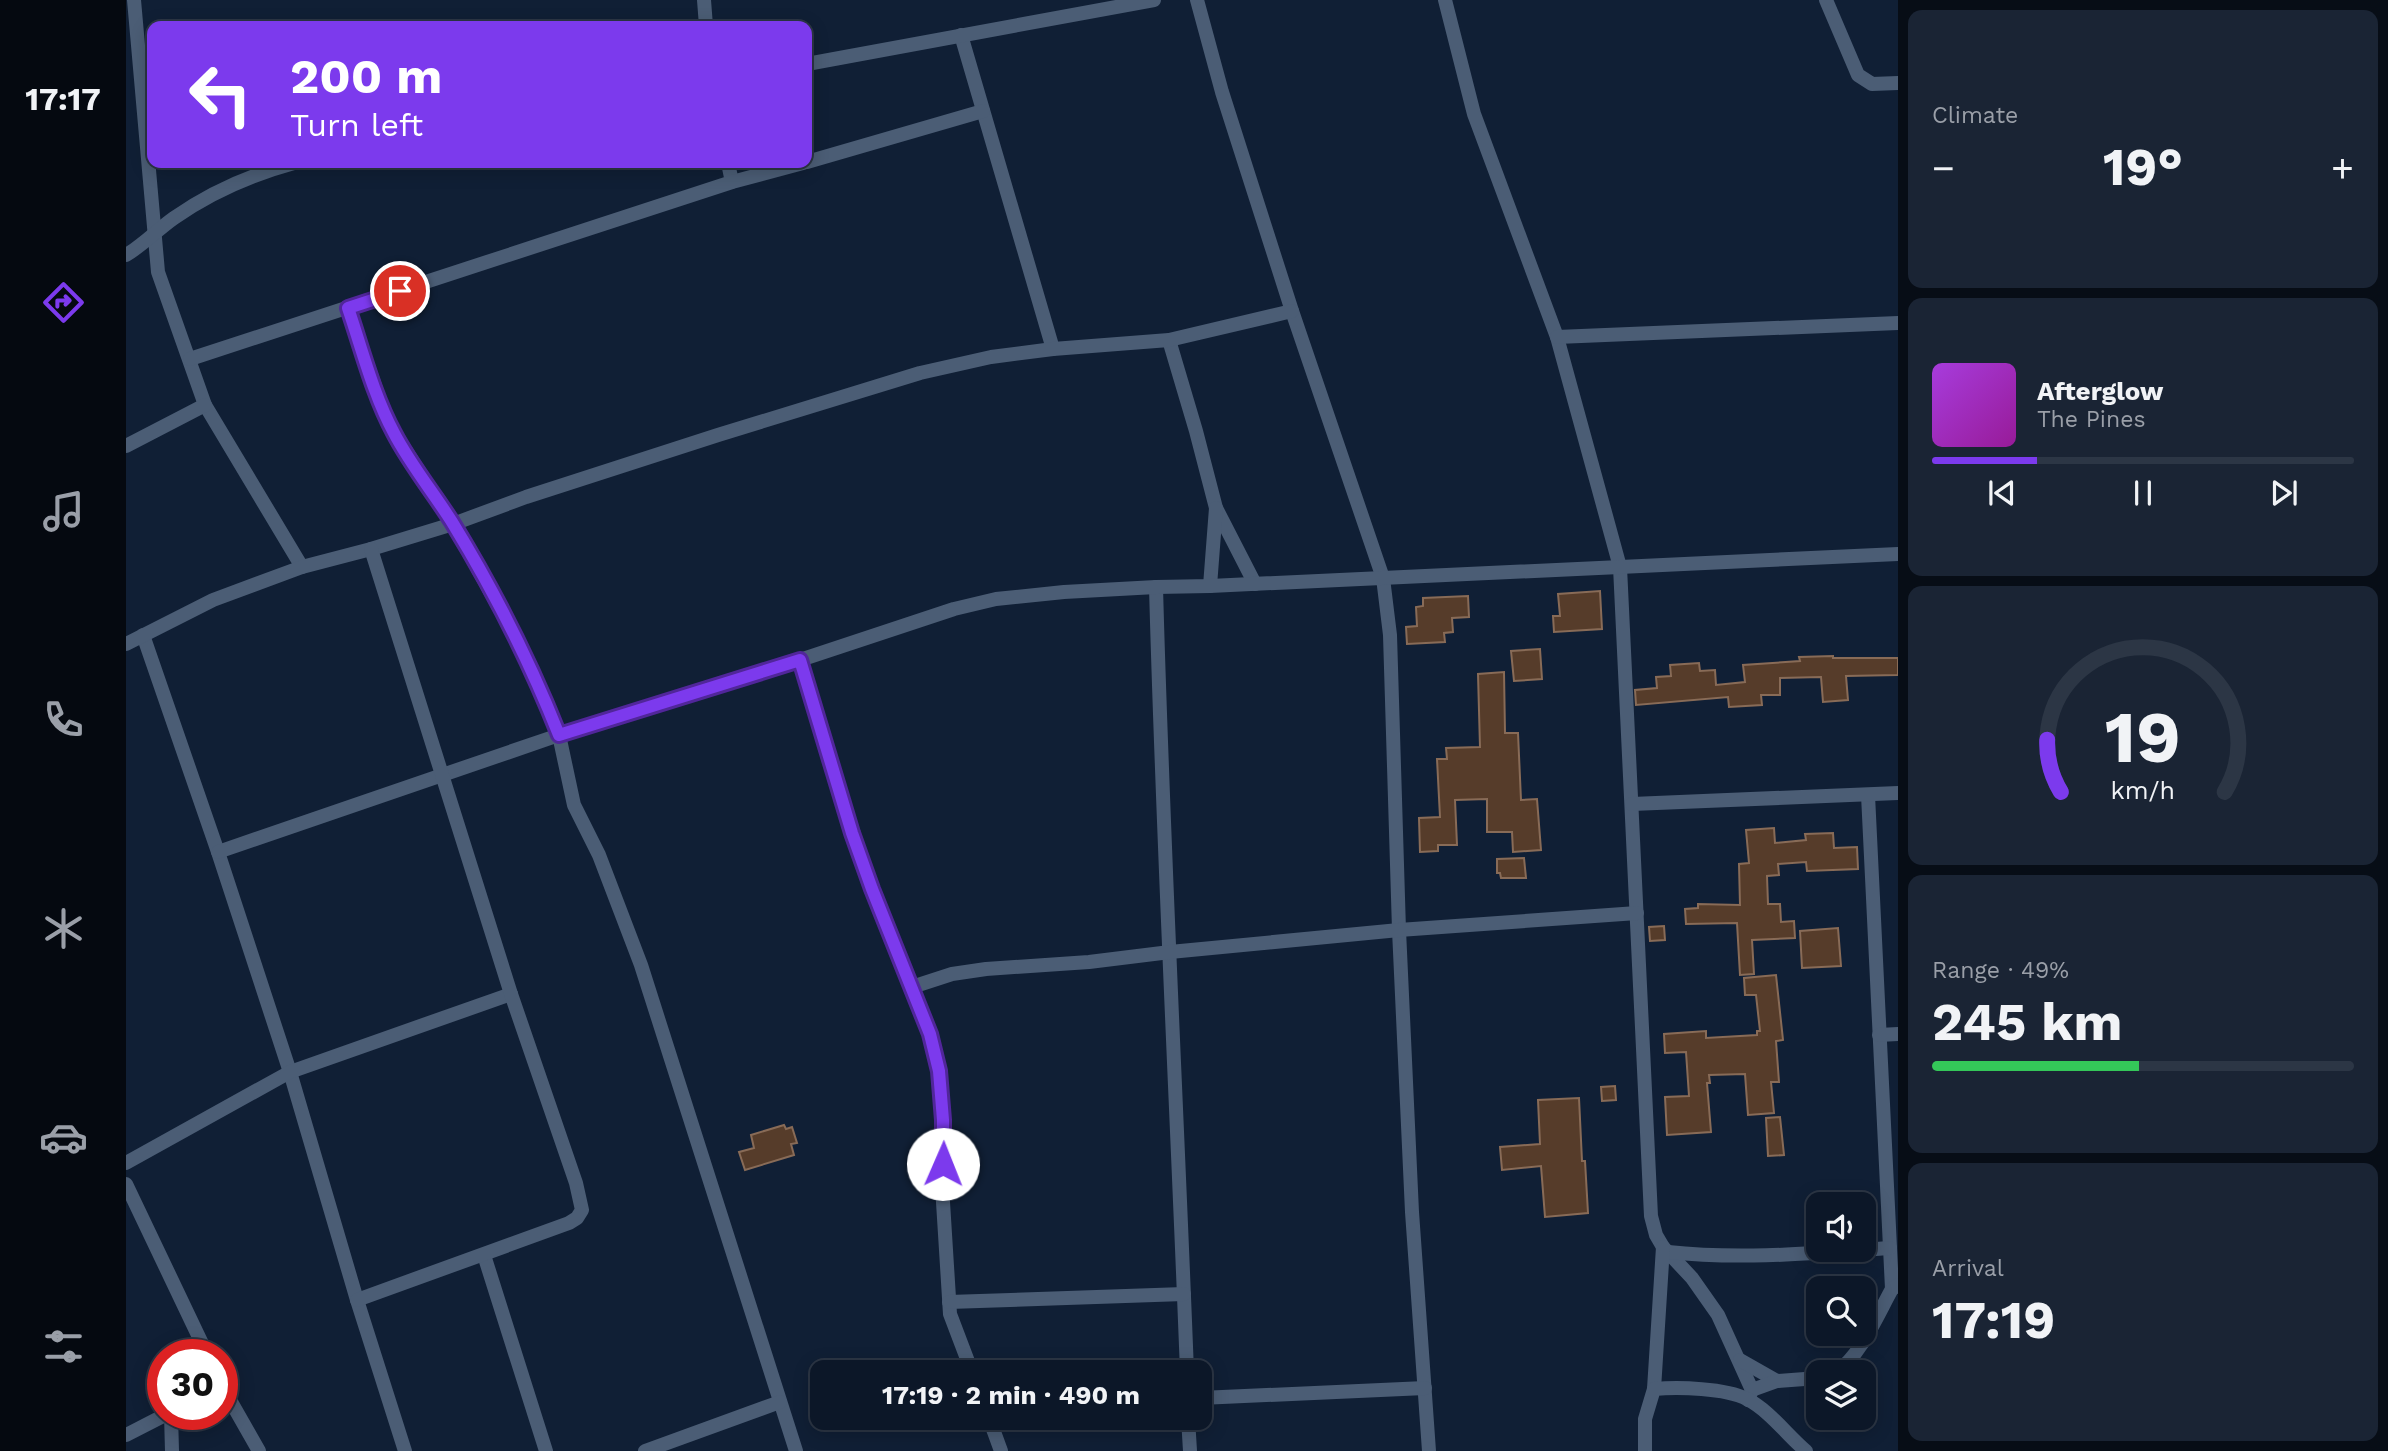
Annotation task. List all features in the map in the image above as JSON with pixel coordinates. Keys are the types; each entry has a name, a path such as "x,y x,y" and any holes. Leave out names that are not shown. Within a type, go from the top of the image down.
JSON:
{"street":[{"path":"134,0 147,159"},
{"path":"704,0 706,21"},
{"path":"812,64 1154,0"},
{"path":"1197,0 1222,92 1292,311 1383,578 1390,635 1399,930 1412,1212 1429,1451"},
{"path":"1445,0 1475,114 1556,337 1620,567 1651,1216 1656,1235 1665,1250 1692,1278 1726,1329 1740,1360 1750,1395 1806,1451"},
{"path":"1826,0 1858,75 1872,83 1898,83"},
{"path":"961,34 1053,349"},
{"path":"812,160 982,111"},
{"path":"148,168 158,272 205,405 302,567"},
{"path":"126,255 209,194 278,168"},
{"path":"729,168 732,182"},
{"path":"190,359 732,182 783,168"},
{"path":"348,308 394,432 453,524 514,635 547,703 559,735 574,805 599,855 641,965 796,1451"},
{"path":"126,644 213,600 302,567 453,524 526,497 920,373 979,359 1053,349 1169,340 1292,311"},
{"path":"1556,337 1898,323"},
{"path":"1169,340 1216,508 1255,584"},
{"path":"126,446 205,405"},
{"path":"1210,586 1216,508"},
{"path":"357,1300 569,1223 577,1218 582,1210 576,1183 511,994 371,549"},
{"path":"218,852 559,735 954,609 996,599 1156,587 1898,554"},
{"path":"1156,587 1162,796 1187,1360"},
{"path":"143,635 290,1072 405,1451"},
{"path":"800,660 852,833 930,1034 939,1071 943,1120 942,1186 950,1314 967,1360"},
{"path":"1632,804 1898,793"},
{"path":"1849,1360 1895,1287 1890,1248 1868,795"},
{"path":"912,987 951,974 986,969 1089,962 1399,930 1637,913"},
{"path":"126,1163 290,1072 511,994"},
{"path":"1879,1035 1898,1034"},
{"path":"126,1184 200,1339"},
{"path":"1665,1250 1707,1256 1890,1248"},
{"path":"1645,1451 1644,1419 1654,1389 1665,1250"},
{"path":"484,1255 546,1451"},
{"path":"949,1302 1184,1294"},
{"path":"1740,1360 1777,1381"},
{"path":"1654,1389 1750,1395 1777,1381 1806,1379"},
{"path":"1212,1397 1424,1388"},
{"path":"645,1451 780,1402"},
{"path":"238,1415 258,1451"},
{"path":"126,1435 147,1425"},
{"path":"170,1430 172,1451"},
{"path":"993,1430 1000,1451"},
{"path":"1189,1430 1190,1451"}],"building":[{"path":"1600,591 1602,629 1554,632 1553,616 1560,616 1558,594"},
{"path":"1468,596 1469,617 1452,618 1453,632 1444,633 1445,642 1407,644 1406,627 1417,626 1416,607 1423,606 1423,598"},
{"path":"1540,649 1542,679 1514,681 1511,651"},
{"path":"1799,657 1898,658 1898,675 1846,676 1848,700 1823,702 1821,677 1780,678 1780,695 1761,695 1762,705 1729,707 1728,697 1636,705 1635,690 1657,688 1656,677 1671,676 1670,665 1699,663 1700,671 1715,670 1716,685 1745,682 1743,665 1800,661"},
{"path":"1504,672 1505,733 1518,733 1521,800 1537,799 1541,850 1513,852 1512,832 1487,832 1487,799 1455,800 1457,845 1438,845 1438,851 1420,852 1419,818 1440,817 1437,759 1447,759 1446,748 1480,747 1478,674"},
{"path":"1774,828 1775,843 1806,840 1805,834 1833,833 1834,848 1857,847 1858,869 1807,871 1806,862 1778,864 1779,875 1767,876 1768,904 1780,904 1781,922 1794,921 1795,938 1752,940 1754,974 1740,975 1737,923 1686,924 1685,909 1698,908 1698,904 1740,905 1739,864 1749,863 1746,830"},
{"path":"1524,858 1526,878 1501,878 1500,873 1497,873 1497,859"},
{"path":"1664,926 1665,940 1650,941 1649,927"},
{"path":"1838,928 1841,966 1802,968 1800,931"},
{"path":"1776,975 1783,1040 1776,1041 1779,1082 1771,1082 1774,1113 1748,1115 1745,1074 1709,1075 1710,1083 1707,1083 1711,1132 1667,1135 1665,1097 1689,1096 1686,1052 1665,1053 1664,1034 1706,1031 1706,1038 1757,1035 1757,1031 1760,1031 1756,995 1745,995 1744,978"},
{"path":"1615,1086 1616,1100 1602,1101 1601,1087"},
{"path":"1579,1098 1588,1213 1545,1217 1541,1166 1502,1170 1500,1147 1540,1144 1538,1100"},
{"path":"1780,1117 1784,1155 1768,1156 1766,1118"},
{"path":"784,1125 786,1129 792,1127 797,1143 791,1144 794,1155 745,1170 739,1152 754,1148 751,1135"}],"route":[{"path":"400,291 348,308 382,406 394,432 453,524 514,635 547,703 559,735 800,660 852,833 930,1034 939,1071 943,1164"}]}
